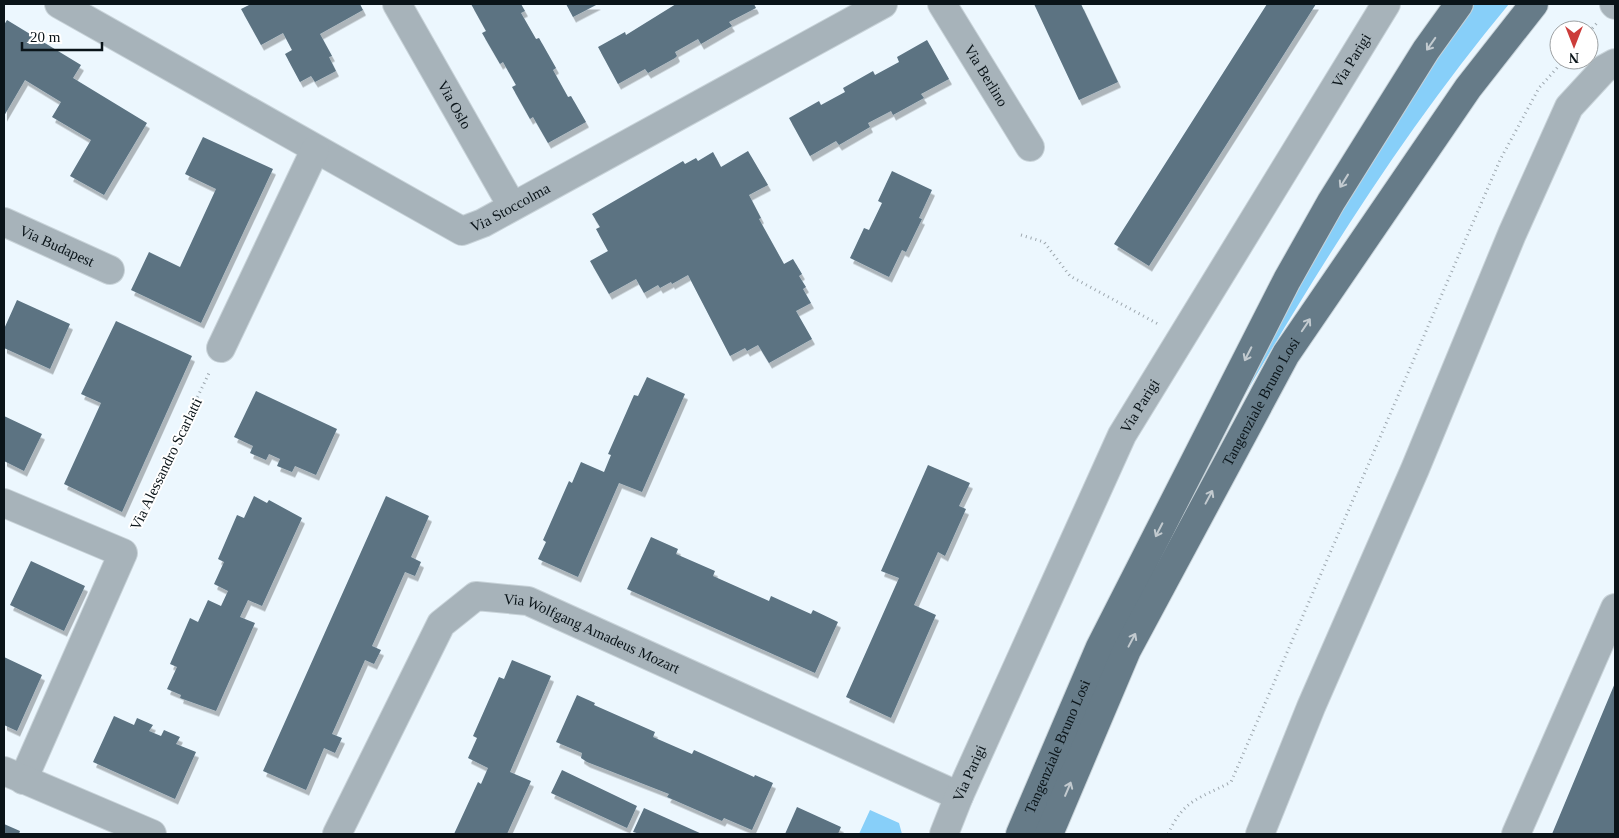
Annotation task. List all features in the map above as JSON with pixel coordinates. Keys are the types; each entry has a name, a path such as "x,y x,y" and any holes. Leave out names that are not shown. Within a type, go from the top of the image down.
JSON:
{"main road":[{"name":"Tangenziale Bruno Losi","path":"1020,834 1100,647 1278,296 1331,202 1426,50 1459,4"},
{"name":"Tangenziale Bruno Losi","path":"1049,834 1127,650 1286,354 1468,88 1534,4"}],"street":[{"name":"Via Stoccolma","path":"59,4 315,150 462,231 483,222 883,4"},
{"name":"Via Oslo","path":"397,4 512,206"},
{"name":"Via Berlino","path":"942,4 1030,148"},
{"name":"Via Parigi","path":"944,834 959,796 1122,435 1386,4"},
{"path":"1260,834 1311,707 1415,469 1512,234 1569,107 1604,69 1615,63"},
{"path":"1586,88 1615,82"},
{"path":"221,348 315,150"},
{"name":"Via Budapest","path":"4,222 110,270"},
{"path":"4,503 123,553 13,776 152,834"},
{"name":"Via Wolfgang Amadeus Mozart","path":"337,834 441,624 476,596 528,601 959,796"},
{"path":"1516,834 1615,608"}],"path":[{"path":"1168,834 1176,816 1190,802 1231,782 1500,160 1540,88 1555,70"},
{"path":"1021,236 1044,242 1070,276 1182,338"},
{"name":"Via Alessandro Scarlatti","path":"123,553 221,348"}],"shaded area":[{"path":"1470,4 1509,4 1430,106 1356,213 1222,434 1333,219"},
{"path":"870,810 899,823 902,834 859,834"}],"building":[{"path":"251,4 360,4 363,10 320,34 332,56 329,57 336,71 315,82 311,76 300,82 285,54 292,50 283,33 261,45 241,9"},
{"path":"471,4 521,4 525,11 521,13 536,39 539,38 556,68 553,70 568,97 571,96 586,122 548,143 533,117 530,119 512,87 516,85 503,62 500,64 482,33 486,31"},
{"path":"566,4 598,4 573,17"},
{"path":"676,4 754,4 756,8 729,22 732,26 701,44 698,39 675,52 677,56 675,58 648,73 645,69 618,84 598,47 625,32 626,35"},
{"path":"1034,4 1081,4 1118,82 1079,100"},
{"path":"1267,4 1316,4 1149,266 1114,244"},
{"path":"7,20 81,65 73,78 147,123 104,195 70,176 91,140 52,117 61,102 25,80 4,116 4,25"},
{"path":"927,40 949,79 921,94 924,98 893,115 891,111 868,123 870,127 839,145 836,141 810,156 789,118 819,101 821,105 845,92 843,88 873,71 875,75 899,62 897,57"},
{"path":"203,137 273,169 201,323 131,290 149,252 180,267 216,189 185,174"},
{"path":"748,151 768,185 749,195 761,218 759,219 784,264 793,259 802,274 799,276 806,287 803,289 811,303 796,311 812,339 769,363 758,345 747,351 745,348 730,356 688,275 672,284 671,282 660,288 658,285 644,293 636,279 609,294 590,261 608,251 596,229 600,227 592,214 683,161 685,164 696,158 698,161 713,152 721,167"},
{"path":"892,171 932,190 919,218 922,219 906,252 902,250 889,277 850,258 864,228 869,230 882,203 878,201"},
{"path":"17,300 70,324 50,369 4,348 4,329"},
{"path":"116,321 192,356 122,512 64,484 101,403 81,394"},
{"path":"647,377 685,394 642,492 619,483 578,577 538,559 546,542 543,540 569,481 572,483 581,462 604,472 611,455 608,454 634,395 638,396"},
{"path":"256,391 337,429 316,475 295,466 292,472 277,466 280,459 269,454 266,460 250,453 253,446 234,437"},
{"path":"4,416 42,434 24,471 4,461"},
{"path":"928,465 970,483 959,506 966,509 945,556 938,552 914,605 936,615 891,718 846,697 899,578 881,571"},
{"path":"254,496 267,503 269,500 302,518 262,606 248,600 240,617 255,623 216,711 180,698 181,695 167,689 177,667 170,664 190,618 198,622 208,600 221,606 228,591 214,584 224,562 218,559 237,515 244,518"},
{"path":"386,496 429,516 411,557 421,562 415,576 405,572 372,646 381,650 374,664 365,660 332,734 342,738 335,753 324,748 306,790 263,771"},
{"path":"651,537 678,549 676,554 715,571 713,576 769,601 771,596 811,614 813,610 838,622 815,673 627,589"},
{"path":"31,561 85,586 64,631 10,605"},
{"path":"4,657 42,675 17,731 4,725"},
{"path":"512,660 551,676 510,772 531,781 507,834 454,834 478,782 481,784 488,768 468,758 477,738 473,736 499,677 504,679"},
{"path":"1615,683 1615,834 1552,834"},
{"path":"577,695 595,703 594,705 655,732 653,737 692,754 694,750 754,777 755,775 773,783 752,830 724,818 722,821 667,797 669,794 587,762 581,758 582,753 556,742"},
{"path":"114,716 134,725 137,718 153,725 149,731 161,736 164,730 180,737 176,744 196,752 175,799 93,762"},
{"path":"562,770 637,806 627,828 551,793"},
{"path":"797,807 841,827 838,834 785,834"},
{"path":"644,808 702,834 640,834 633,832"},
{"path":"4,824 20,831 19,834 4,834"}]}
